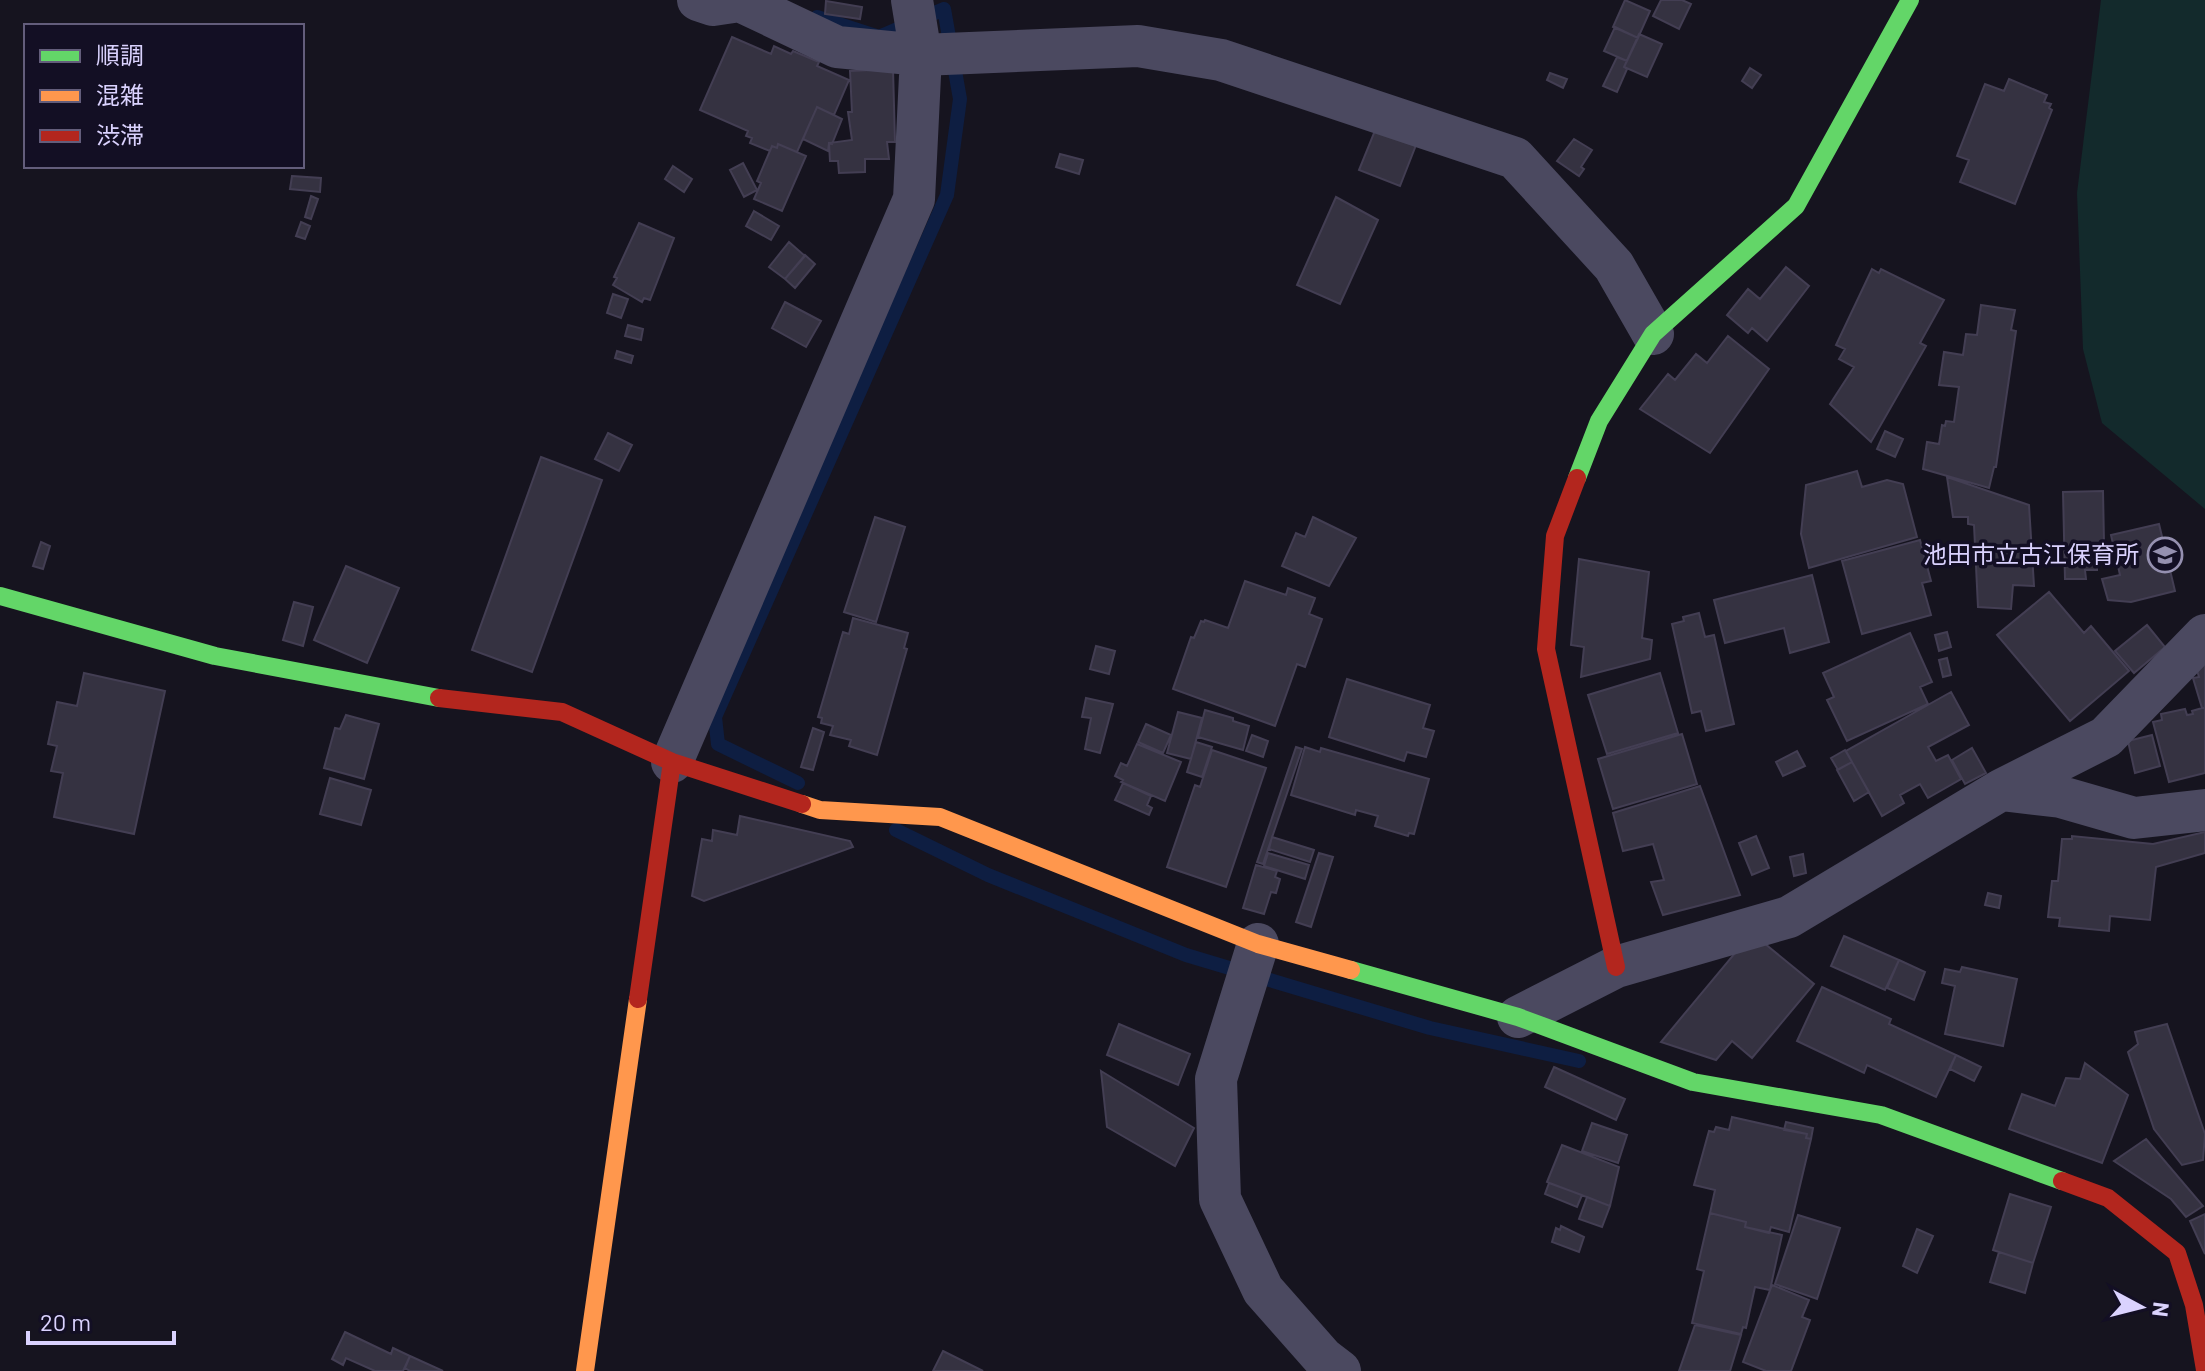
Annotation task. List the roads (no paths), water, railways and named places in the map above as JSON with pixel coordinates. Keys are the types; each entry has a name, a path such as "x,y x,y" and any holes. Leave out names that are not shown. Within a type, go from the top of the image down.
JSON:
{"street":[{"path":"698,0 713,5 740,1 837,47 921,55 1138,46 1221,60 1515,158 1614,266 1653,334"},
{"path":"585,1371 672,762 914,199 921,55 912,0"},
{"path":"1616,967 1546,649 1555,536 1599,421 1653,334 1796,206 1910,0"},
{"path":"0,596 215,656 428,697 562,712 672,762 820,810 940,817 1258,944 1518,1017 1693,1082 1881,1115 2108,1198 2177,1253 2194,1305 2205,1370"},
{"path":"1518,1017 1616,967 1789,917 2001,790 2106,737 2205,635"},
{"path":"2001,790 2061,797 2134,818 2205,810"},
{"path":"1258,944 1216,1079 1220,1199 1263,1290 1323,1358 1340,1371"}],"waterway":[{"path":"798,783 718,744 715,717 947,195 960,99 944,9 879,37 817,17"},
{"path":"896,830 988,875 1186,955 1430,1028 1579,1061"}],"place":[{"name":"池田市立古江保育所","path":"2165,555"}]}
